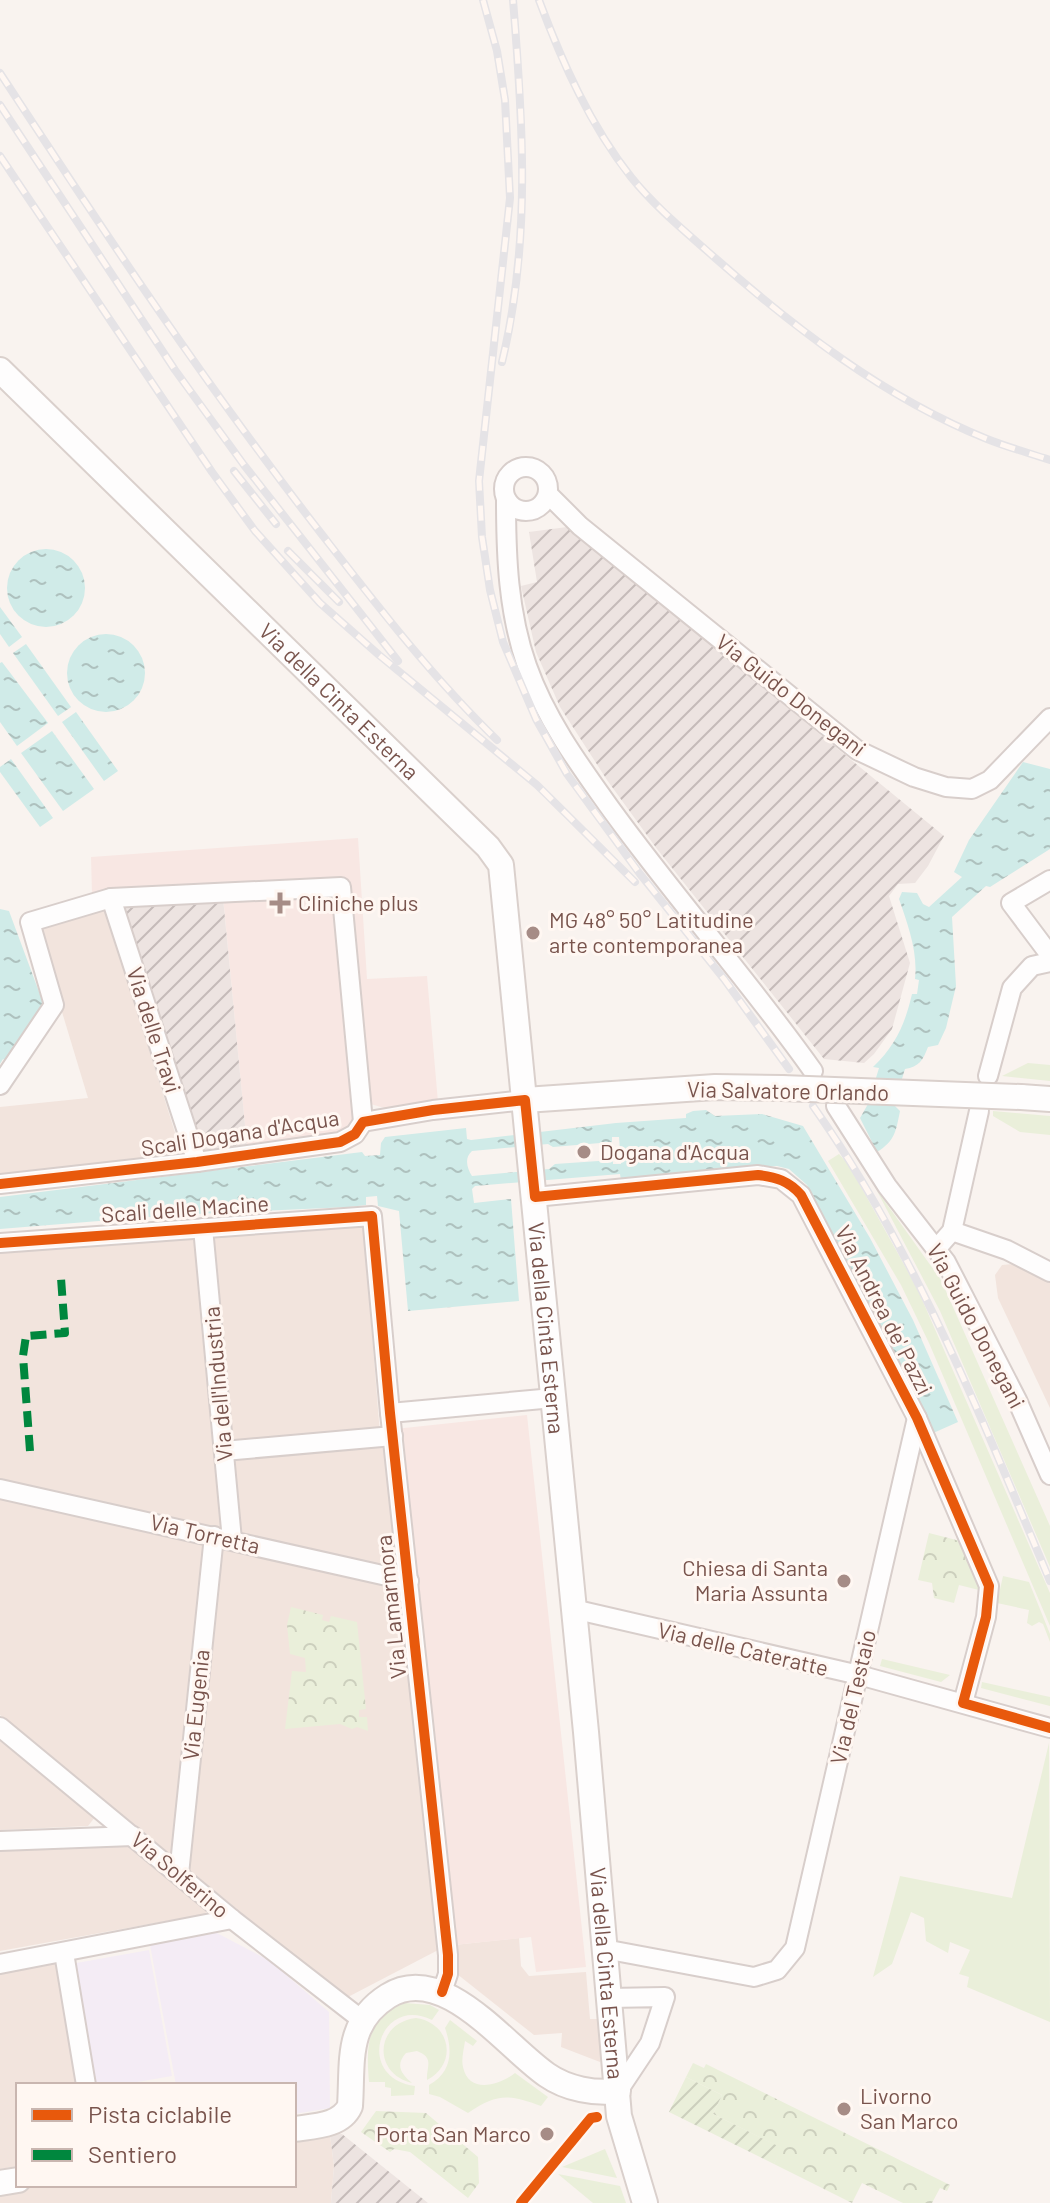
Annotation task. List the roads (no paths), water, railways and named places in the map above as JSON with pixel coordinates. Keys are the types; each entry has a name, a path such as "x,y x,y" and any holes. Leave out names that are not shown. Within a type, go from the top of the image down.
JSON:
{"street":[{"name":"Via della Cinta Esterna","path":"0,370 496,856 502,868 586,1732 619,2116 645,2203"},
{"path":"507,552 511,539 530,512 542,506 548,494 542,473 535,468 520,467 504,483 506,499 507,552 510,598 532,679 554,724 584,771 669,888 771,1013 813,1071"},
{"name":"Via Guido Donegani","path":"548,494 580,526 857,750 900,770 946,787 966,790 979,787 990,780 1050,718"},
{"path":"506,499 516,509 530,512"},
{"path":"1050,880 1011,903 1050,955"},
{"path":"0,1085 54,1005 30,922 111,898 341,887 363,1122"},
{"name":"Via delle Travi","path":"111,898 197,1162"},
{"path":"988,1076 1012,988 1032,966 1050,962"},
{"name":"Via Salvatore Orlando","path":"525,1100 715,1087 1050,1099"},
{"name":"Scali Dogana d'Acqua","path":"0,1184 340,1142 355,1134 363,1122 433,1110 525,1100"},
{"name":"Via Guido Donegani","path":"836,1106 887,1186 937,1248 1017,1400 1050,1475"},
{"path":"937,1248 952,1231 979,1111"},
{"name":"Via Andrea de' Pazzi","path":"535,1197 758,1175 771,1176 790,1184 801,1195 917,1418 989,1586 978,1655 963,1703"},
{"name":"Scali delle Macine","path":"0,1243 372,1216"},
{"name":"Via Lamarmora","path":"372,1216 448,1955 448,1974 442,1992"},
{"name":"Via dell'Industria","path":"203,1228 224,1451 223,1538"},
{"path":"952,1231 1007,1250 1050,1272"},
{"path":"390,1413 553,1398"},
{"name":"Via del Testaio","path":"604,1949 754,1977 777,1970 795,1948 917,1418"},
{"path":"224,1451 393,1436"},
{"name":"Via Torretta","path":"0,1489 409,1581"},
{"name":"Via Eugenia","path":"179,1874 223,1538"},
{"name":"Via delle Cateratte","path":"573,1609 859,1675 1050,1728"},
{"name":"Via Solferino","path":"0,1727 232,1919 362,2020"},
{"path":"0,1841 133,1836"},
{"path":"0,1964 232,1919"},
{"path":"64,1953 86,2083"},
{"path":"296,2129 332,2122 345,2116 350,2106 353,2051 362,2020 379,2002 404,1988 427,1987 442,1992 550,2077 591,2091 618,2091 650,2043 665,1997 609,1998"}],"water":[{"path":"46,549 61,552 74,560 82,573 85,588 82,603 74,616 61,624 46,627 31,624 18,616 10,603 7,588 10,573 18,560 31,552"},
{"path":"0,607 22,637 9,647 0,634"},
{"path":"106,634 121,637 134,645 142,658 145,673 142,688 134,701 121,709 106,712 91,709 78,701 70,688 67,673 70,658 78,645 91,637"},
{"path":"26,644 71,707 58,716 13,653"},
{"path":"2,662 48,723 17,746 0,722"},
{"path":"76,712 118,771 104,781 62,722"},
{"path":"52,731 94,789 63,811 21,753"},
{"path":"11,759 53,818 40,827 0,772 0,767"},
{"path":"1023,762 1050,769 1050,849 990,887 986,886 952,917 956,986 946,1028 938,1045 928,1047 920,1062 905,1069 894,1105 900,1111 896,1130 888,1144 877,1152 860,1118 868,1104 879,1068 873,1067 898,1034 912,994 917,994 919,980 915,979 914,949 899,899 902,892 917,893 923,904 929,907 962,877 954,872 969,840"},
{"path":"0,909 9,911 45,1008 8,1062 3,1059 0,1064"},
{"path":"706,1110 715,1116 762,1114 803,1126 870,1238 913,1320 958,1422 931,1434 902,1367 807,1185 789,1169 777,1166 621,1180 620,1174 475,1186 472,1189 474,1203 511,1199 519,1301 408,1311 399,1211 378,1206 377,1196 366,1197 366,1205 349,1207 173,1215 0,1229 0,1197 362,1152 365,1156 380,1155 385,1137 466,1128 467,1139 471,1140 686,1118 686,1114","holes":["612,1137 619,1137 621,1164 613,1164 613,1160 555,1164 549,1169 472,1176 468,1166 467,1160 472,1151 612,1142"]}],"railway":[{"path":"483,0 497,51 505,100 510,198 479,481 482,537 490,590 503,642 536,719 567,774 789,1069"},
{"path":"502,362 511,317 521,227 522,137 513,0"},
{"path":"539,0 567,70 616,157 640,188 682,229 777,310 877,382 949,422 995,442 1050,460"},
{"path":"0,73 155,306 277,476 405,639 449,691 497,740"},
{"path":"0,105 175,370 244,465 398,661"},
{"path":"0,156 255,531 320,603 537,785 635,882"},
{"path":"234,471 276,524"},
{"path":"288,551 339,602"},
{"path":"813,1106 850,1162 915,1277 972,1397 1050,1581"}],"place":[{"name":"Cliniche plus","path":"280,903"},
{"name":"MG 48° 50° Latitudine arte contemporanea","path":"533,933"},
{"name":"Dogana d'Acqua","path":"584,1152"},
{"name":"Chiesa di Santa Maria Assunta","path":"844,1581"},
{"name":"Livorno San Marco","path":"844,2109"},
{"name":"Porta San Marco","path":"547,2134"}]}
